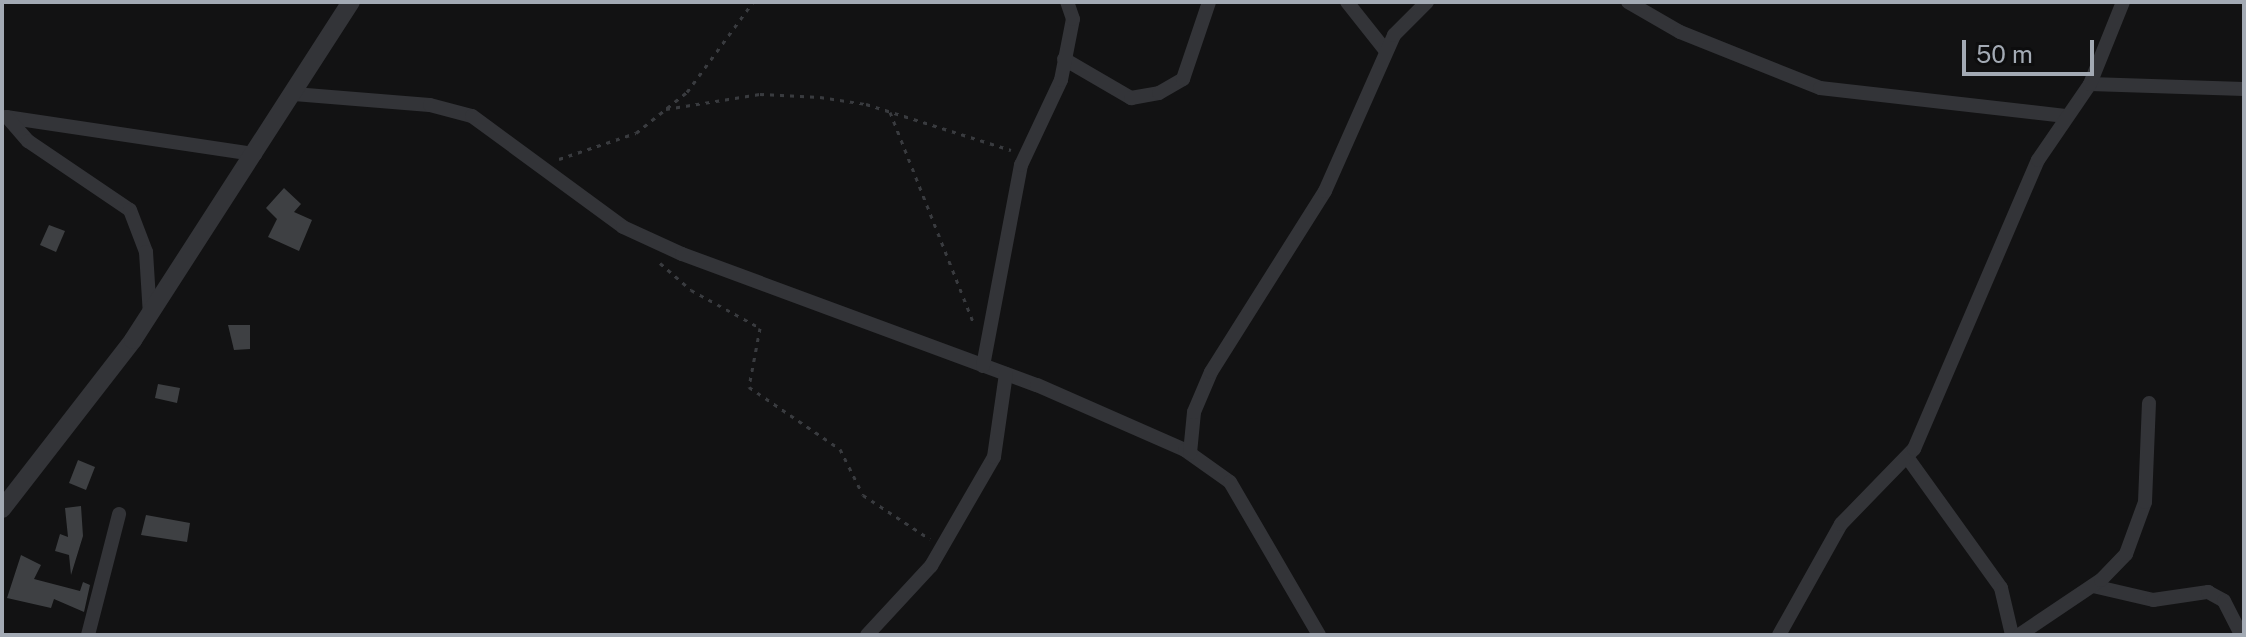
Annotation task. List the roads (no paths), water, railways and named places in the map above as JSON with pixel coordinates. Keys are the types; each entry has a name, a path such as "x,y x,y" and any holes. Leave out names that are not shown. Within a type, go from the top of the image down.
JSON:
{"street":[{"path":"2,509 150,315 351,2"},
{"path":"983,366 1026,155 1064,59 1073,19 1067,2"},
{"path":"1064,59 1131,98 1159,93 1183,79 1209,2"},
{"path":"1347,2 1386,51"},
{"path":"1190,453 1194,412 1211,372 1325,191 1386,51 1427,2"},
{"path":"1628,2 1680,32 1820,88 2065,116"},
{"path":"1779,635 1841,524 1907,457 2038,160 2065,116 2090,84 2123,2"},
{"path":"2090,84 2244,89"},
{"path":"294,94 430,105 472,116 623,227 682,254 1006,374 1190,453 1230,482 1313,631"},
{"path":"5,117 255,154"},
{"path":"5,117 28,141 130,210 146,252 150,315"},
{"path":"867,635 943,547 994,457 1006,374"},
{"path":"2019,635 2093,586 2126,554 2138,527 2149,403"},
{"path":"1907,457 2001,588 2012,635"},
{"path":"88,635 119,514"},
{"path":"2093,586 2153,600 2208,592 2224,601 2241,635"}]}
